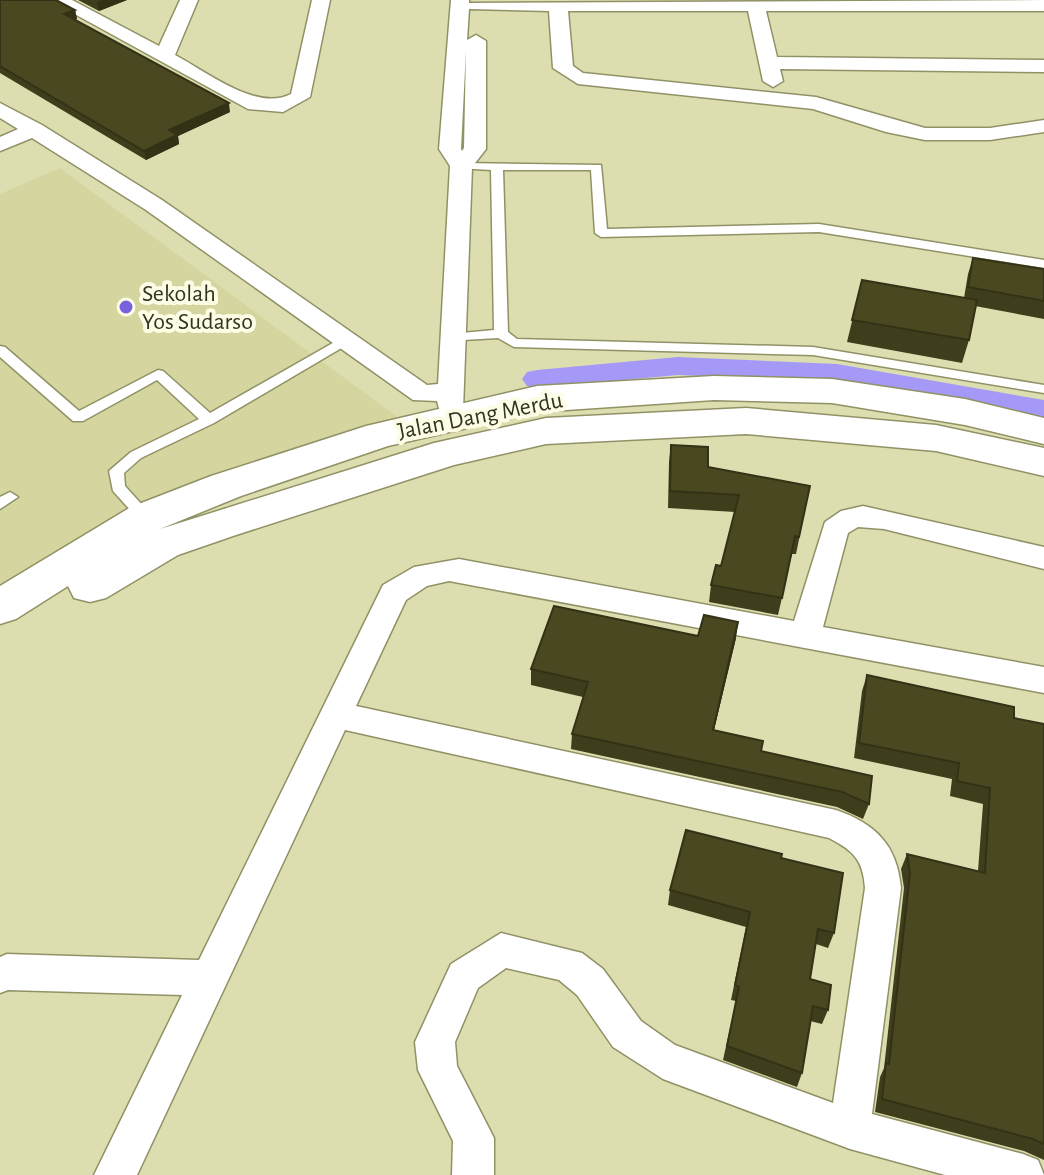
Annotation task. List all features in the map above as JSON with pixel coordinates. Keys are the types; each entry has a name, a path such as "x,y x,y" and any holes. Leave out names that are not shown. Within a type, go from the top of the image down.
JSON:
{"main road":[{"name":"Jalan Dang Merdu","path":"0,607 154,531 449,404 714,388 832,391 965,412 1044,431"},
{"name":"Jalan Dang Merdu","path":"0,637 154,531 448,453 546,431 746,421 936,438 1044,462"}],"street":[{"path":"58,0 255,105 283,106 300,97 321,0"},
{"path":"164,58 189,0"},
{"path":"0,109 154,205 422,394 449,404 461,166 475,149 471,2 558,5 1044,5"},
{"path":"755,3 771,63 775,99"},
{"path":"558,5 563,68 572,76 823,104 893,128 925,134 990,134 1044,126"},
{"path":"771,63 1044,66"},
{"path":"0,145 35,129"},
{"path":"805,637 835,529 846,518 863,515 884,519 1044,558"},
{"path":"115,1175 394,593 416,576 437,569 459,570 1044,680"},
{"path":"334,714 836,825 868,841 882,862 883,888 850,1129"},
{"path":"473,1175 474,1138 438,1070 435,1042 464,976 501,950 569,965 590,982 627,1034 663,1060 850,1129 1023,1175"},
{"path":"0,975 7,972 211,978"}],"lane":[{"path":"461,166 597,167 601,233 819,228 1044,264"},
{"path":"497,167 501,334 507,340 523,344 813,351 1044,389"},
{"path":"451,338 501,334"},
{"path":"154,531 118,487 116,471 136,455 209,420 345,340"},
{"path":"0,350 78,418 158,374 209,420"}],"shaded area":[{"name":"Sekolah Yos Sudarso","path":"60,168 400,419 0,596 0,194"}],"building":[{"path":"0,0 56,0 75,10 64,14 229,103 169,130 177,135 144,151 0,66"},
{"path":"973,258 1044,269 1044,301 968,287"},
{"path":"862,280 977,300 969,340 852,320"},
{"path":"671,445 708,447 708,467 810,486 799,537 795,536 782,598 711,585 716,565 721,566 739,495 670,491"},
{"path":"554,606 698,636 704,615 738,622 713,730 763,741 761,751 872,776 869,804 842,792 572,734 588,682 531,669"},
{"path":"867,675 1014,707 1014,718 1044,724 1044,1144 882,1099 886,1063 889,1064 910,873 907,854 985,873 990,788 957,781 959,763 859,743"},
{"path":"686,830 843,873 834,933 818,929 810,979 831,985 828,1010 813,1006 802,1073 727,1046 739,987 735,985 750,912 670,890"}],"waterway":[{"path":"537,379 678,366 837,373 1044,410"}],"place":[{"name":"Sekolah Yos Sudarso","path":"126,307"}]}
